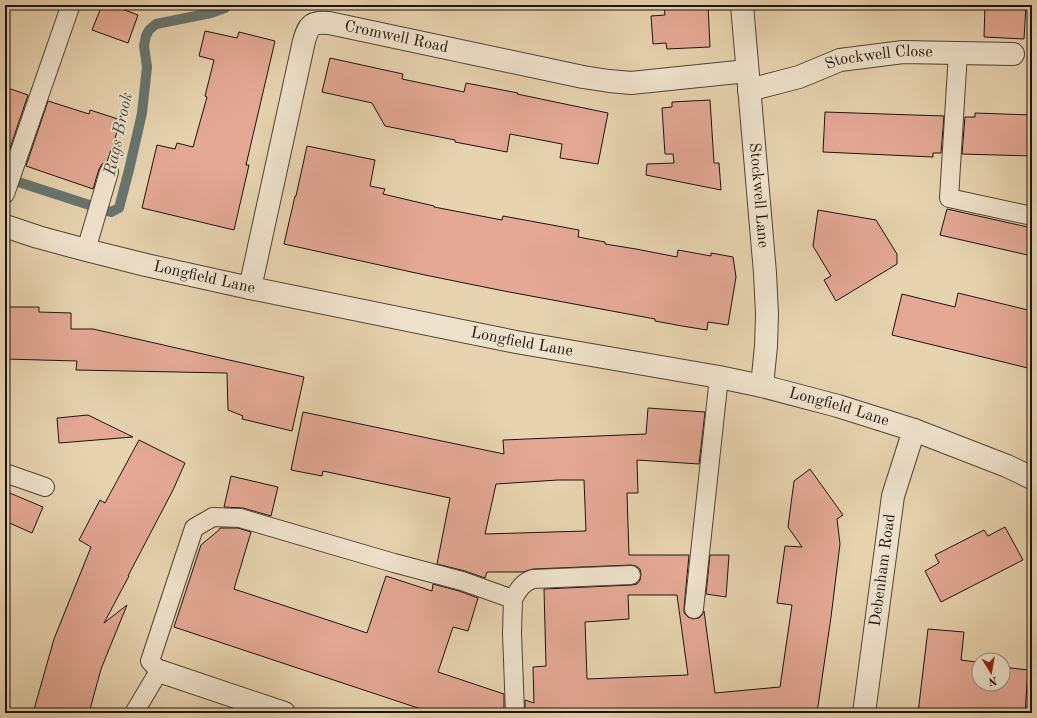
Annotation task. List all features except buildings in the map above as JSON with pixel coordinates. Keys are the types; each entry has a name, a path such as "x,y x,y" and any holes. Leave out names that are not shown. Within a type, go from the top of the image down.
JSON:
{"street":[{"name":"Stockwell Lane","path":"742,5 767,314 766,346 762,386"},
{"name":"Cromwell Road","path":"250,288 304,40 307,32 312,26 319,22 575,76 609,81 631,83 748,81"},
{"name":"Stockwell Close","path":"748,81 799,77 840,60 903,52 1013,54"},
{"name":"Longfield Lane","path":"5,226 86,250 250,288 516,342 719,377 762,386 838,406 914,430 1007,466 1032,478"},
{"name":"Debenham Road","path":"864,713 893,496 914,430"},
{"path":"159,671 284,713"}],"lane":[{"path":"5,193 70,7"},
{"path":"958,53 949,198 1032,216"},
{"path":"86,250 109,172"},
{"path":"694,609 719,377"},
{"path":"5,473 44,487"},
{"path":"134,713 159,671 150,661 194,528 214,517 240,518 394,563 462,581 513,598"},
{"path":"515,713 512,633 513,598 520,587 533,579 631,575"}],"waterway":[{"name":"Rags Brook","path":"6,178 111,212 119,208 142,113 147,67 144,46 149,30 156,24 211,13 225,8 228,5"}]}
